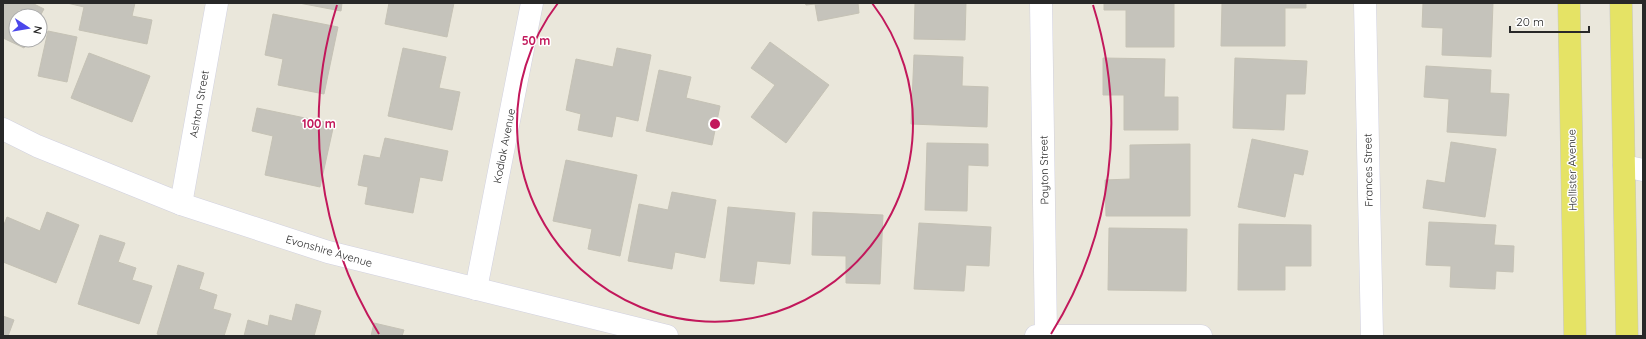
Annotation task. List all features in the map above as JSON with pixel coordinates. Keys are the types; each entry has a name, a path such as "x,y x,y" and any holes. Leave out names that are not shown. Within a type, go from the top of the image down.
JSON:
{"main road":[{"name":"Hollister Avenue","path":"1569,3 1575,336"},
{"path":"1622,3 1633,168 1627,336"}],"street":[{"name":"Ashton Street","path":"181,204 217,3"},
{"name":"Kodiak Avenue","path":"476,289 532,3"},
{"name":"Payton Street","path":"1041,3 1046,336"},
{"name":"Frances Street","path":"1365,3 1372,336"},
{"name":"Evonshire Avenue","path":"3,129 37,146 181,204 328,252 667,336"},
{"path":"1036,336 1201,336"}],"building":[{"path":"3,3 32,3 42,8 8,8 8,40 3,38"},
{"path":"67,3 135,3 132,16 152,20 147,44 79,30 84,7"},
{"path":"299,3 342,3 341,11"},
{"path":"389,3 454,3 447,37 385,24"},
{"path":"805,3 858,3 859,13 818,21 815,4 806,5"},
{"path":"915,3 966,3 965,40 914,39"},
{"path":"1104,3 1174,3 1174,47 1126,47 1126,10 1104,10"},
{"path":"1222,3 1306,3 1306,8 1285,8 1285,46 1221,46"},
{"path":"1423,3 1493,3 1491,57 1442,55 1443,28 1422,27"},
{"path":"273,14 338,27 324,94 278,85 283,59 265,55"},
{"path":"48,31 77,37 67,82 38,76 44,48 48,48"},
{"path":"770,42 829,85 786,143 751,117 775,85 751,68"},
{"path":"403,48 446,57 439,88 460,92 452,130 388,116"},
{"path":"617,48 651,55 638,121 616,116 612,137 578,130 581,114 566,110 576,59 613,67"},
{"path":"89,53 150,76 132,122 71,98"},
{"path":"914,55 963,57 962,86 988,87 987,127 911,124"},
{"path":"1103,58 1165,59 1164,97 1178,97 1178,130 1124,130 1124,95 1103,95"},
{"path":"1235,58 1307,61 1305,94 1286,94 1284,130 1233,128"},
{"path":"1426,66 1491,70 1490,93 1509,94 1506,136 1447,132 1449,99 1424,97"},
{"path":"659,70 691,77 686,98 720,106 712,145 646,131"},
{"path":"257,108 334,124 320,187 265,175 273,136 252,131"},
{"path":"385,138 448,151 442,181 420,177 413,213 365,204 368,187 358,185 364,155 380,158"},
{"path":"1252,139 1308,151 1303,175 1294,173 1285,217 1238,207"},
{"path":"1451,142 1496,149 1485,217 1423,208 1427,180 1445,183"},
{"path":"927,143 988,144 988,166 968,165 967,211 925,210"},
{"path":"1190,144 1190,216 1106,216 1105,180 1130,179 1130,145"},
{"path":"566,160 637,175 620,256 588,249 592,229 553,221"},
{"path":"672,192 716,200 705,258 675,252 672,269 628,261 639,204 668,210"},
{"path":"728,207 795,213 790,264 757,261 754,284 720,281"},
{"path":"47,212 79,225 56,283 3,262 3,227 7,217 40,231"},
{"path":"813,212 883,215 880,284 846,283 846,256 812,255"},
{"path":"1429,222 1496,225 1494,245 1514,246 1513,272 1496,271 1495,289 1450,287 1451,266 1426,265"},
{"path":"919,223 991,227 989,266 966,265 964,291 914,289"},
{"path":"1239,224 1311,225 1311,266 1285,266 1285,290 1238,290"},
{"path":"1109,228 1187,229 1186,291 1108,290"},
{"path":"100,235 125,243 118,262 136,268 132,280 152,286 139,324 78,304"},
{"path":"178,265 204,273 199,289 217,295 213,309 231,314 224,336 164,336 157,334"},
{"path":"296,304 321,311 314,336 244,336 248,320 268,326 270,315 292,321"},
{"path":"3,316 14,320 8,336 3,336"},
{"path":"374,323 404,330 402,336 371,336"}]}
